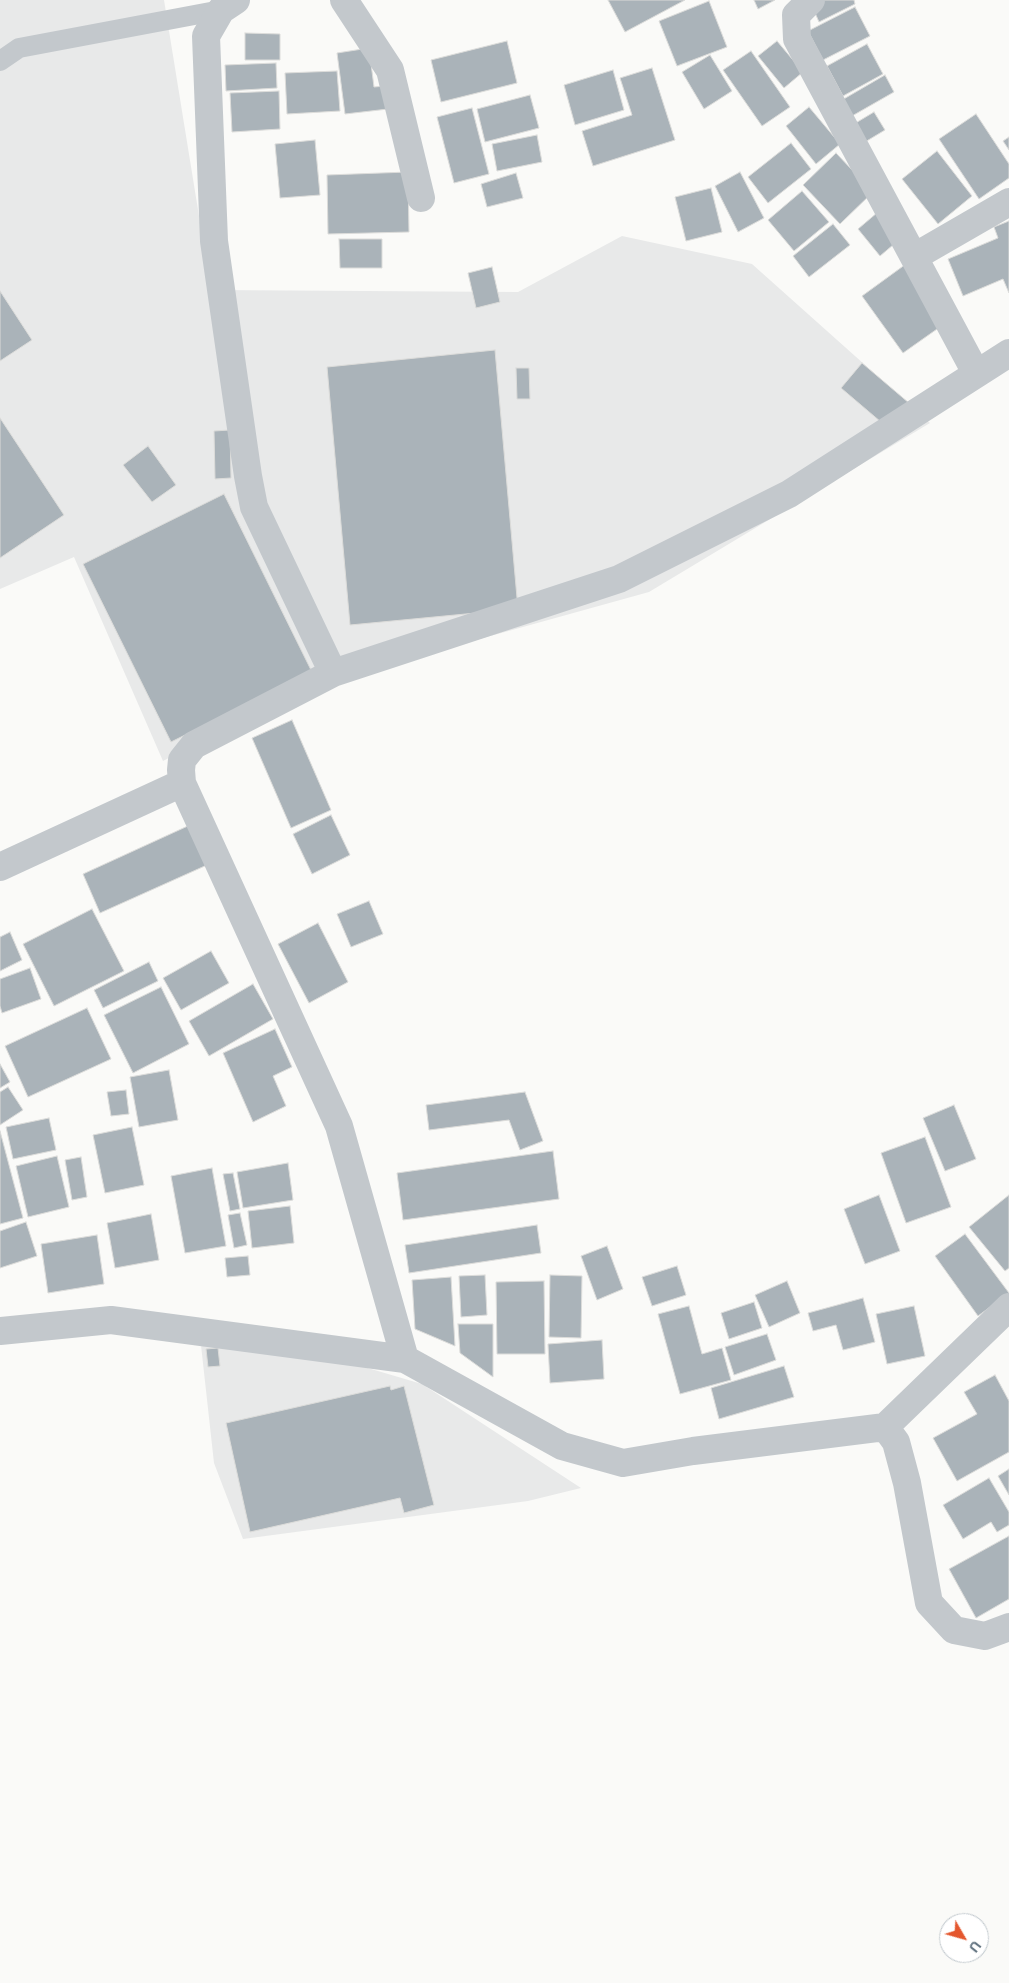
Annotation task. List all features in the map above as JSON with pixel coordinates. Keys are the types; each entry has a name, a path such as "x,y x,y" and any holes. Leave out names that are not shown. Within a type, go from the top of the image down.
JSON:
{"street":[{"path":"344,0 390,70 421,198"},
{"path":"811,0 796,15 797,39 976,373"},
{"path":"228,5 206,36 214,241 248,476 254,507 333,673"},
{"path":"914,257 1009,202"},
{"path":"405,1359 340,1126 182,783 180,770 182,760 194,745 333,673 619,579 789,494 1009,353"},
{"path":"0,867 182,783"},
{"path":"0,1332 112,1320 405,1359 562,1446 623,1463 693,1451 885,1427 1009,1307"},
{"path":"885,1427 896,1442 907,1484 929,1603 954,1630 985,1636 1009,1627"}],"lane":[{"path":"0,61 19,48 228,5"}],"shaded area":[{"path":"0,0 164,0 211,290 518,292 622,236 752,264 930,423 649,592 296,690 163,761 74,557 0,589"},
{"path":"198,1318 422,1384 581,1488 528,1501 243,1539 214,1463"}],"building":[{"path":"608,0 685,0 625,32"},
{"path":"754,0 775,0 758,9"},
{"path":"824,0 854,0 855,4 819,22 812,6"},
{"path":"709,1 727,47 677,66 659,21"},
{"path":"855,7 870,36 823,60 808,31"},
{"path":"245,33 280,34 280,60 245,60"},
{"path":"507,41 517,83 441,102 431,60"},
{"path":"777,41 803,72 784,88 758,56"},
{"path":"867,44 883,74 843,96 827,66"},
{"path":"369,48 374,87 385,86 388,109 345,114 337,53"},
{"path":"751,51 790,107 762,126 723,70"},
{"path":"710,55 732,91 704,109 682,72"},
{"path":"276,63 277,88 226,91 225,65"},
{"path":"652,68 675,140 593,166 582,131 632,115 620,78"},
{"path":"613,70 624,110 575,125 564,85"},
{"path":"337,71 340,111 287,114 285,73"},
{"path":"885,75 894,92 852,116 842,100"},
{"path":"279,91 280,129 232,132 230,93"},
{"path":"530,95 539,128 485,142 477,109"},
{"path":"809,107 840,144 816,164 786,126"},
{"path":"472,108 489,174 454,183 437,117"},
{"path":"874,112 885,130 865,142 854,124"},
{"path":"976,114 1009,164 1009,178 979,199 939,139"},
{"path":"537,135 542,162 497,171 492,144"},
{"path":"1009,137 1009,150 1003,141"},
{"path":"315,140 320,195 280,198 275,144"},
{"path":"791,143 811,169 768,203 748,177"},
{"path":"937,151 972,196 938,224 902,179"},
{"path":"836,153 873,192 840,224 803,185"},
{"path":"408,172 409,232 328,234 327,175"},
{"path":"740,172 764,218 738,232 715,186"},
{"path":"516,173 523,198 487,207 481,184"},
{"path":"711,188 722,232 686,241 675,197"},
{"path":"802,191 829,222 794,251 768,220"},
{"path":"878,212 900,239 880,256 858,229"},
{"path":"1009,221 1009,293 1003,279 963,296 948,259 998,238 994,227"},
{"path":"833,224 850,245 809,277 793,256"},
{"path":"339,239 382,239 382,268 340,268"},
{"path":"906,264 947,322 903,353 862,296"},
{"path":"492,267 500,302 476,308 468,273"},
{"path":"0,291 32,340 0,361"},
{"path":"495,350 518,609 350,625 327,367"},
{"path":"862,363 909,403 888,428 841,388"},
{"path":"516,368 529,368 530,399 517,399"},
{"path":"0,418 64,515 0,558"},
{"path":"230,430 231,478 215,479 214,431"},
{"path":"148,446 176,485 152,502 123,465"},
{"path":"224,494 312,672 171,742 83,564"},
{"path":"292,720 331,810 291,828 252,738"},
{"path":"331,815 350,855 312,874 293,834"},
{"path":"190,825 207,865 100,913 83,874"},
{"path":"369,901 383,934 351,947 337,914"},
{"path":"92,909 124,971 54,1006 23,944"},
{"path":"318,923 348,982 309,1003 278,944"},
{"path":"10,932 22,960 0,971 0,937"},
{"path":"211,951 229,983 181,1010 163,978"},
{"path":"149,962 158,981 103,1008 94,990"},
{"path":"30,968 41,999 2,1013 0,1006 0,979"},
{"path":"253,984 273,1019 209,1056 189,1021"},
{"path":"161,987 189,1044 133,1073 104,1015"},
{"path":"87,1008 111,1059 28,1097 5,1046"},
{"path":"275,1029 292,1067 273,1076 286,1106 253,1122 223,1053"},
{"path":"0,1064 10,1082 0,1088"},
{"path":"169,1070 178,1120 139,1127 130,1077"},
{"path":"8,1087 23,1110 0,1125 0,1092"},
{"path":"126,1090 129,1114 111,1116 107,1092"},
{"path":"525,1092 543,1141 520,1150 509,1120 429,1130 426,1105"},
{"path":"954,1105 976,1159 945,1171 923,1118"},
{"path":"49,1118 56,1150 13,1159 6,1127"},
{"path":"132,1127 144,1185 105,1193 93,1135"},
{"path":"0,1131 23,1218 0,1224"},
{"path":"925,1137 951,1207 906,1223 881,1153"},
{"path":"553,1151 559,1199 403,1220 397,1173"},
{"path":"57,1156 69,1207 28,1217 16,1166"},
{"path":"81,1157 87,1197 72,1200 65,1160"},
{"path":"288,1163 293,1200 243,1208 237,1172"},
{"path":"212,1168 226,1246 185,1253 171,1176"},
{"path":"233,1173 240,1209 230,1211 223,1174"},
{"path":"879,1195 900,1251 865,1264 844,1209"},
{"path":"1009,1195 1009,1268 1005,1271 969,1227"},
{"path":"290,1206 294,1243 252,1248 248,1211"},
{"path":"240,1213 247,1245 234,1248 228,1215"},
{"path":"151,1214 159,1260 115,1268 107,1223"},
{"path":"26,1222 37,1256 0,1268 0,1231"},
{"path":"537,1225 541,1253 409,1273 405,1245"},
{"path":"965,1234 1009,1293 978,1316 935,1256"},
{"path":"97,1235 104,1284 48,1293 41,1244"},
{"path":"607,1246 623,1289 597,1300 581,1256"},
{"path":"248,1256 250,1275 227,1277 225,1258"},
{"path":"677,1266 686,1295 652,1306 642,1277"},
{"path":"485,1275 487,1315 461,1317 459,1276"},
{"path":"550,1275 582,1276 581,1338 549,1337"},
{"path":"451,1277 455,1346 415,1329 412,1280"},
{"path":"544,1281 545,1354 497,1354 496,1282"},
{"path":"787,1281 800,1313 769,1327 755,1295"},
{"path":"863,1298 875,1342 843,1350 836,1325 813,1331 808,1313"},
{"path":"754,1302 762,1328 729,1339 721,1313"},
{"path":"689,1306 702,1354 722,1348 731,1380 680,1394 658,1314"},
{"path":"914,1306 925,1356 887,1364 876,1314"},
{"path":"458,1324 493,1324 493,1377 460,1353"},
{"path":"767,1334 776,1360 734,1375 725,1347"},
{"path":"602,1340 604,1379 550,1383 548,1344"},
{"path":"218,1348 220,1366 208,1367 206,1349"},
{"path":"784,1366 794,1397 719,1419 711,1388"},
{"path":"995,1375 1009,1401 1009,1452 957,1481 933,1438 977,1414 964,1392"},
{"path":"390,1386 391,1390 404,1386 434,1505 404,1513 400,1498 250,1532 226,1423"},
{"path":"1009,1469 1009,1495 998,1476"},
{"path":"989,1478 1009,1512 1009,1525 997,1532 991,1522 963,1539 943,1505"},
{"path":"1009,1536 1009,1599 976,1618 949,1569"}]}
